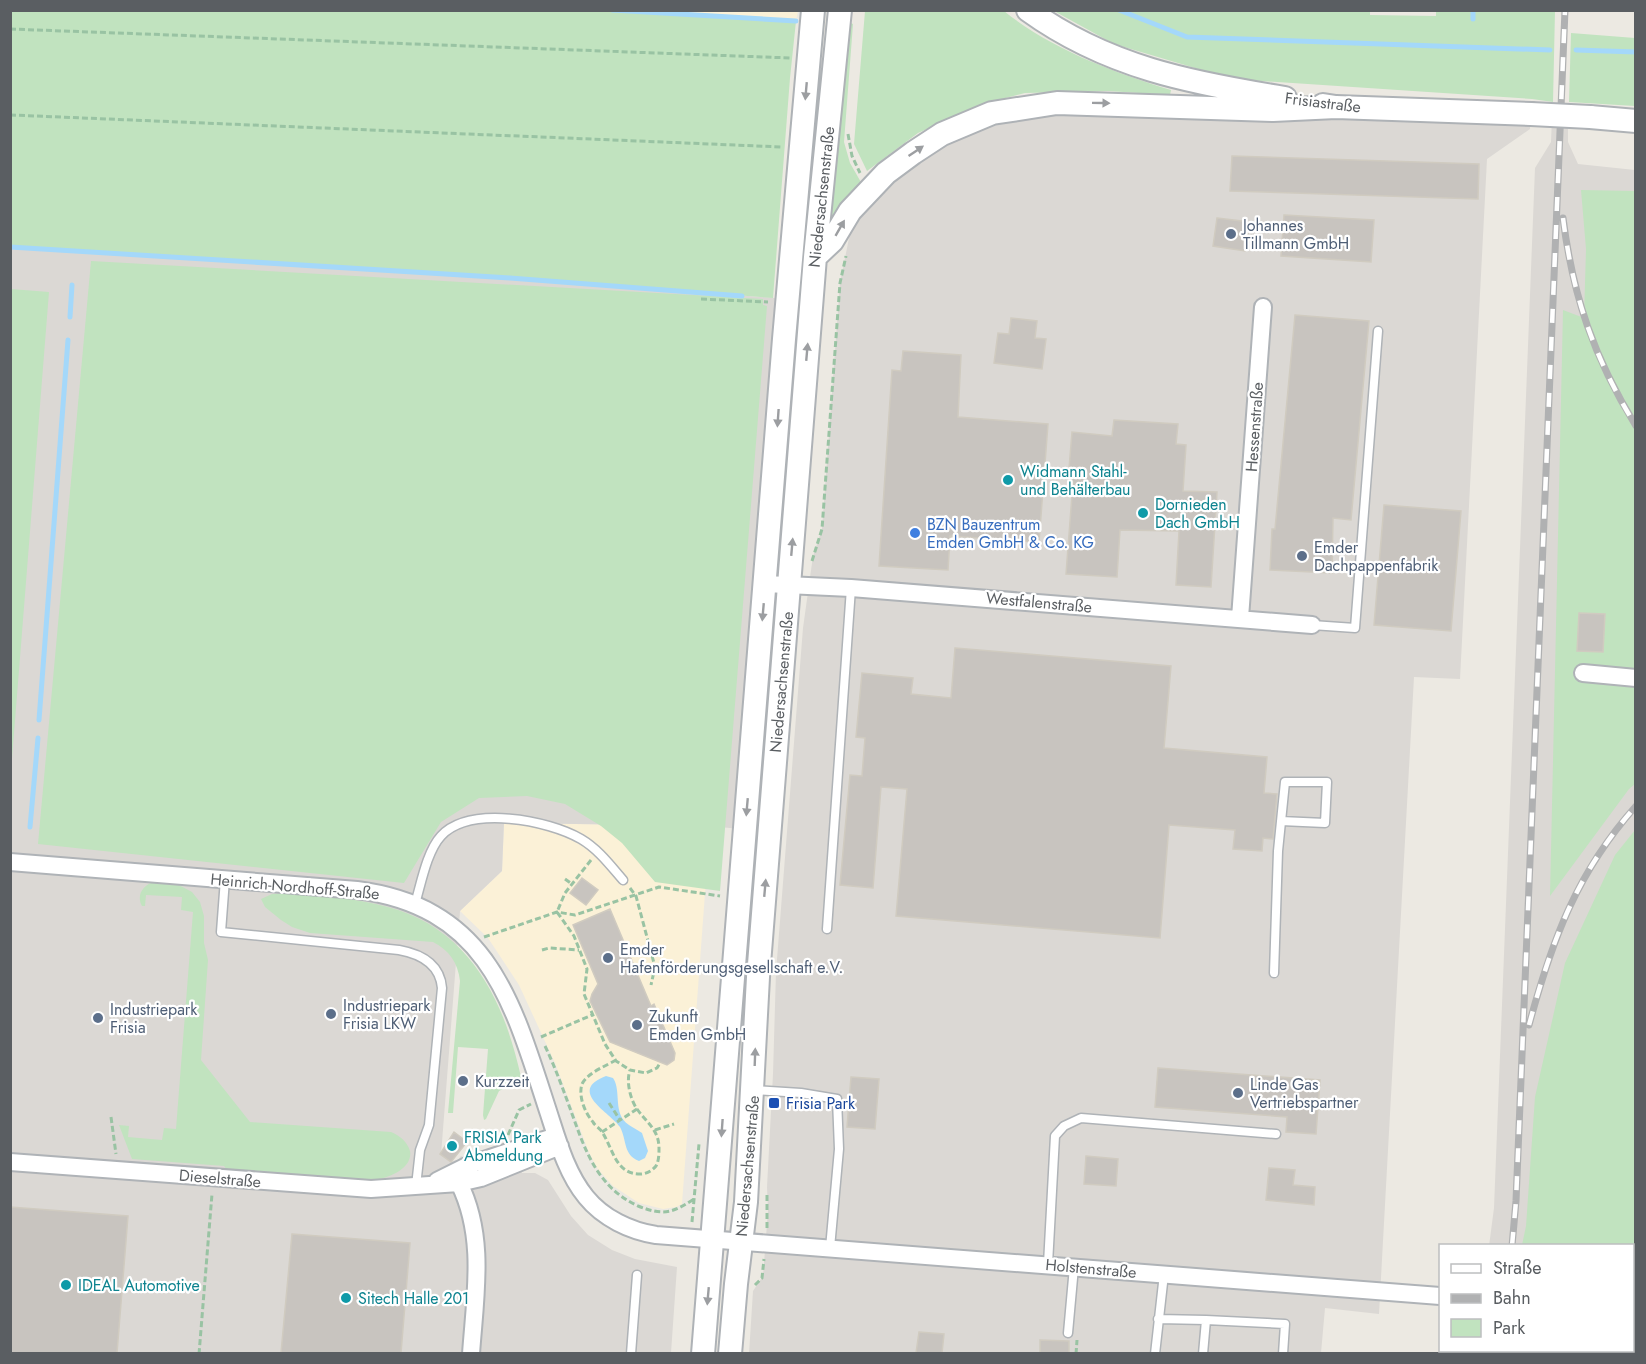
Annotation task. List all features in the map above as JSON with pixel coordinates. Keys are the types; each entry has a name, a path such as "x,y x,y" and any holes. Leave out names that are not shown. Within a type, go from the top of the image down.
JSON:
{"main road":[{"name":"Niedersachsenstraße","path":"703,1353 786,311 813,10"},
{"name":"Niedersachsenstraße","path":"730,1353 746,1202 758,977 799,585 815,257 840,10"},
{"name":"Frisiastraße","path":"1028,10 1085,45 1146,70 1212,86 1336,107 1531,114 1635,121"},
{"path":"815,257 832,241 850,211 871,187 905,158 942,134 978,118 1005,110 1057,103 1273,110 1336,107"}],"street":[{"name":"Hessenstraße","path":"1240,618 1263,307"},
{"name":"Westfalenstraße","path":"765,584 851,588 1312,625"},
{"path":"1583,673 1635,678"},
{"name":"Heinrich-Nordhoff-Straße","path":"10,862 373,892 415,904 441,917 460,932 481,954 513,1009 558,1141 573,1176 586,1197 613,1220 648,1234 741,1241"},
{"name":"Dieselstraße","path":"423,1185 490,1158 558,1141"},
{"name":"Dieselstraße","path":"10,1162 354,1189 459,1183 480,1178 558,1141"},
{"path":"459,1183 471,1213 476,1239 477,1277 471,1353"},
{"name":"Holstenstraße","path":"741,1241 1439,1296"}],"lane":[{"path":"1312,625 1355,628 1378,331"},
{"path":"827,928 851,588"},
{"path":"1274,973 1278,851 1281,821 1285,782 1327,782 1325,823 1281,821"},
{"path":"415,904 435,845 442,835 453,827 466,823 500,818 531,821 580,838 598,851 623,880"},
{"path":"225,879 221,932 399,950 425,958 436,969 442,988 429,1125 418,1160 423,1185"},
{"path":"753,1090 801,1092 837,1099 838,1158 830,1248"},
{"path":"1048,1264 1055,1136 1064,1126 1081,1118 1276,1134"},
{"path":"1068,1333 1074,1267"},
{"path":"1155,1353 1164,1274"},
{"path":"631,1353 637,1275"},
{"path":"1158,1319 1285,1324 1282,1353"},
{"path":"1203,1353 1206,1320"}],"path":[{"path":"10,29 809,58"},
{"path":"10,115 784,147"},
{"path":"848,132 855,165 871,187"},
{"path":"799,585 813,556 822,529 840,283 846,254"},
{"path":"701,299 762,301"},
{"path":"557,912 565,893 598,851"},
{"path":"564,879 572,884"},
{"path":"484,937 557,912 575,915 659,887 724,897"},
{"path":"636,896 656,967 651,985"},
{"path":"557,912 574,936 587,969 584,994 605,1044 616,1060 630,1070 646,1073 657,1068 660,1063"},
{"path":"477,930 490,945"},
{"path":"542,950 549,948 579,950"},
{"path":"541,1036 593,1015"},
{"path":"537,1028 589,1160 611,1188 637,1205 654,1211 673,1211 694,1198"},
{"path":"616,1060 583,1082 581,1093 584,1107 592,1122 602,1132 620,1165 629,1172 648,1173 656,1166 659,1141 655,1130 637,1109 629,1084 630,1070"},
{"path":"490,1158 495,1148 507,1137 519,1110 564,1092"},
{"path":"609,1104 620,1120"},
{"path":"602,1132 637,1109"},
{"path":"111,1117 114,1138"},
{"path":"655,1130 674,1124"},
{"path":"199,1353 213,1178"}],"shaded area":[{"path":"612,11 798,11 796,21"},
{"path":"992,113 1531,114 1530,129 1487,159 1460,679 1414,677 1379,1314 1325,1308 1321,1353 749,1354 753,1291 763,1276 768,1211 767,1187 776,972 803,628 813,556 822,529 840,283 850,233 856,213 866,193"},
{"path":"1552,117 1568,118 1568,142 1578,164 1635,170 1635,1287 1634,1244 1489,1244 1494,1208 1535,168 1551,142"},
{"name":"Industriepark Frisia","path":"10,247 510,278 800,300 760,831 710,826 504,823 502,871 460,911 441,1155 451,1161 458,1160 461,1156 467,1160 516,1156 522,1173 535,1173 548,1180 571,1216 588,1235 612,1250 635,1259 677,1267 671,1353 11,1353"},
{"path":"504,823 710,826 682,1204 676,1207 663,1209 639,1203 613,1186 597,1168 555,1063 519,985 488,938 460,911 502,871"}],"green space":[{"path":"612,10 796,21 773,298 510,278 11,247 11,11"},
{"path":"1370,10 1370,15 1436,16 1436,10 1555,11 1553,102 1232,79 1114,44 1054,11"},
{"path":"865,11 1004,11 1022,25 1062,48 1105,67 1171,90 1170,95 1108,91 1025,93 983,104 918,133 867,171 854,144"},
{"path":"848,22 853,24 844,142 850,163 862,184 825,232"},
{"path":"1571,33 1635,38 1635,106 1569,102"},
{"path":"1581,190 1635,191 1635,784 1550,896 1563,310 1584,318 1586,249"},
{"path":"91,261 763,299 763,305 767,306 720,891 655,882 622,843 601,826 565,804 527,796 479,798 441,822 404,883 38,844"},
{"path":"10,289 49,292 11,771"},
{"path":"1635,830 1635,1300 1634,1244 1522,1244 1526,1226 1535,1097 1565,963 1615,855"},
{"path":"154,882 177,884 192,892 200,902 204,916 204,943 208,960 201,1060 250,1122 391,1132 403,1139 409,1147 410,1157 405,1166 384,1178 356,1180 228,1171 224,1166 132,1159 119,1125 129,1126 128,1137 162,1140 164,1128 176,1129 193,912 181,910 182,897 146,895 145,906 142,906 140,894 147,885"},
{"path":"289,893 351,899 388,907 417,917 441,932 462,950 479,971 493,995 505,1021 521,1077 499,1091 486,1119 484,1120 483,1115 488,1049 458,1047 453,1113 448,1113 460,981 455,963 448,953 433,942 310,933 292,927 265,907 261,899 272,894"}],"water":[{"path":"606,1076 613,1078 616,1083 619,1109 624,1120 642,1133 648,1151 645,1158 639,1161 630,1155 620,1127 590,1095 590,1088 595,1082"}],"building":[{"path":"1232,156 1479,164 1478,199 1230,191"},
{"path":"1284,215 1374,220 1371,262 1281,256"},
{"name":"Johannes Tillmann GmbH","path":"1217,218 1250,222 1245,251 1213,246"},
{"path":"1295,315 1369,321 1351,520 1333,518 1332,573 1270,570 1272,529 1275,529"},
{"path":"1011,318 1037,321 1035,338 1046,339 1042,369 994,363 998,333 1009,334"},
{"path":"903,351 961,355 958,417 1048,424 1039,542 950,536 948,570 879,566 892,370 901,371"},
{"name":"Dornieden Dach GmbH","path":"1114,420 1178,424 1176,444 1186,445 1183,491 1217,492 1211,587 1176,585 1179,531 1120,530 1117,577 1066,574 1073,482 1068,481 1072,432 1112,436"},
{"path":"1384,505 1461,511 1451,631 1374,625"},
{"path":"1579,613 1605,614 1603,652 1577,651"},
{"path":"955,648 1171,666 1164,748 1267,757 1264,793 1277,794 1273,839 1263,838 1262,851 1233,849 1235,830 1169,825 1160,938 896,916 907,789 881,787 873,888 840,885 850,775 862,776 865,738 856,737 862,673 913,678 911,694 951,698"},
{"path":"582,878 598,890 586,905 570,893"},
{"path":"610,909 651,1006 654,1004 675,1053 674,1060 667,1065 610,1042 590,1001 598,984 573,925"},
{"name":"Linde Gas Vertriebspartner","path":"1158,1068 1320,1080 1316,1134 1286,1132 1287,1117 1155,1107"},
{"path":"851,1077 879,1079 875,1129 847,1127"},
{"name":"FRISIA Park Abmeldung","path":"454,1132 467,1142 451,1162 440,1154"},
{"path":"1086,1156 1118,1159 1116,1186 1084,1184"},
{"path":"1269,1168 1295,1170 1293,1185 1315,1187 1314,1205 1266,1200"},
{"name":"IDEAL Automotive","path":"10,1207 128,1216 117,1353 10,1353"},
{"name":"Sitech Halle 201","path":"292,1234 410,1243 401,1353 281,1353"},
{"path":"919,1332 944,1334 942,1353 916,1353"},
{"path":"1040,1340 1069,1341 1069,1353 1040,1353"}],"waterway":[{"path":"612,10 796,21"},
{"path":"1119,10 1187,37 1550,50"},
{"path":"1473,10 1473,19"},
{"path":"1576,50 1636,52"},
{"path":"10,247 510,278 742,296"},
{"path":"70,317 72,285"},
{"path":"39,720 68,340"},
{"path":"30,827 38,738"}],"railway":[{"path":"1512,1244 1516,1201 1565,10"},
{"path":"1563,218 1579,301 1608,376 1636,426"},
{"path":"1529,1025 1547,964 1569,908 1598,856 1636,806"}],"place":[{"name":"Johannes Tillmann GmbH","path":"1231,234"},
{"name":"Widmann Stahl- und Behälterbau","path":"1008,480"},
{"name":"Dornieden Dach GmbH","path":"1143,513"},
{"name":"BZN Bauzentrum Emden GmbH & Co. KG","path":"915,533"},
{"name":"Emder Dachpappenfabrik","path":"1302,556"},
{"name":"Emder Hafenförderungsgesellschaft e.V.","path":"608,958"},
{"name":"Industriepark Frisia LKW","path":"331,1014"},
{"name":"Industriepark Frisia","path":"98,1018"},
{"name":"Zukunft Emden GmbH","path":"637,1025"},
{"name":"Kurzzeit","path":"463,1081"},
{"name":"Linde Gas Vertriebspartner","path":"1238,1093"},
{"name":"Frisia Park","path":"774,1103"},
{"name":"FRISIA Park Abmeldung","path":"452,1146"},
{"name":"IDEAL Automotive","path":"66,1285"},
{"name":"Sitech Halle 201","path":"346,1298"}]}
